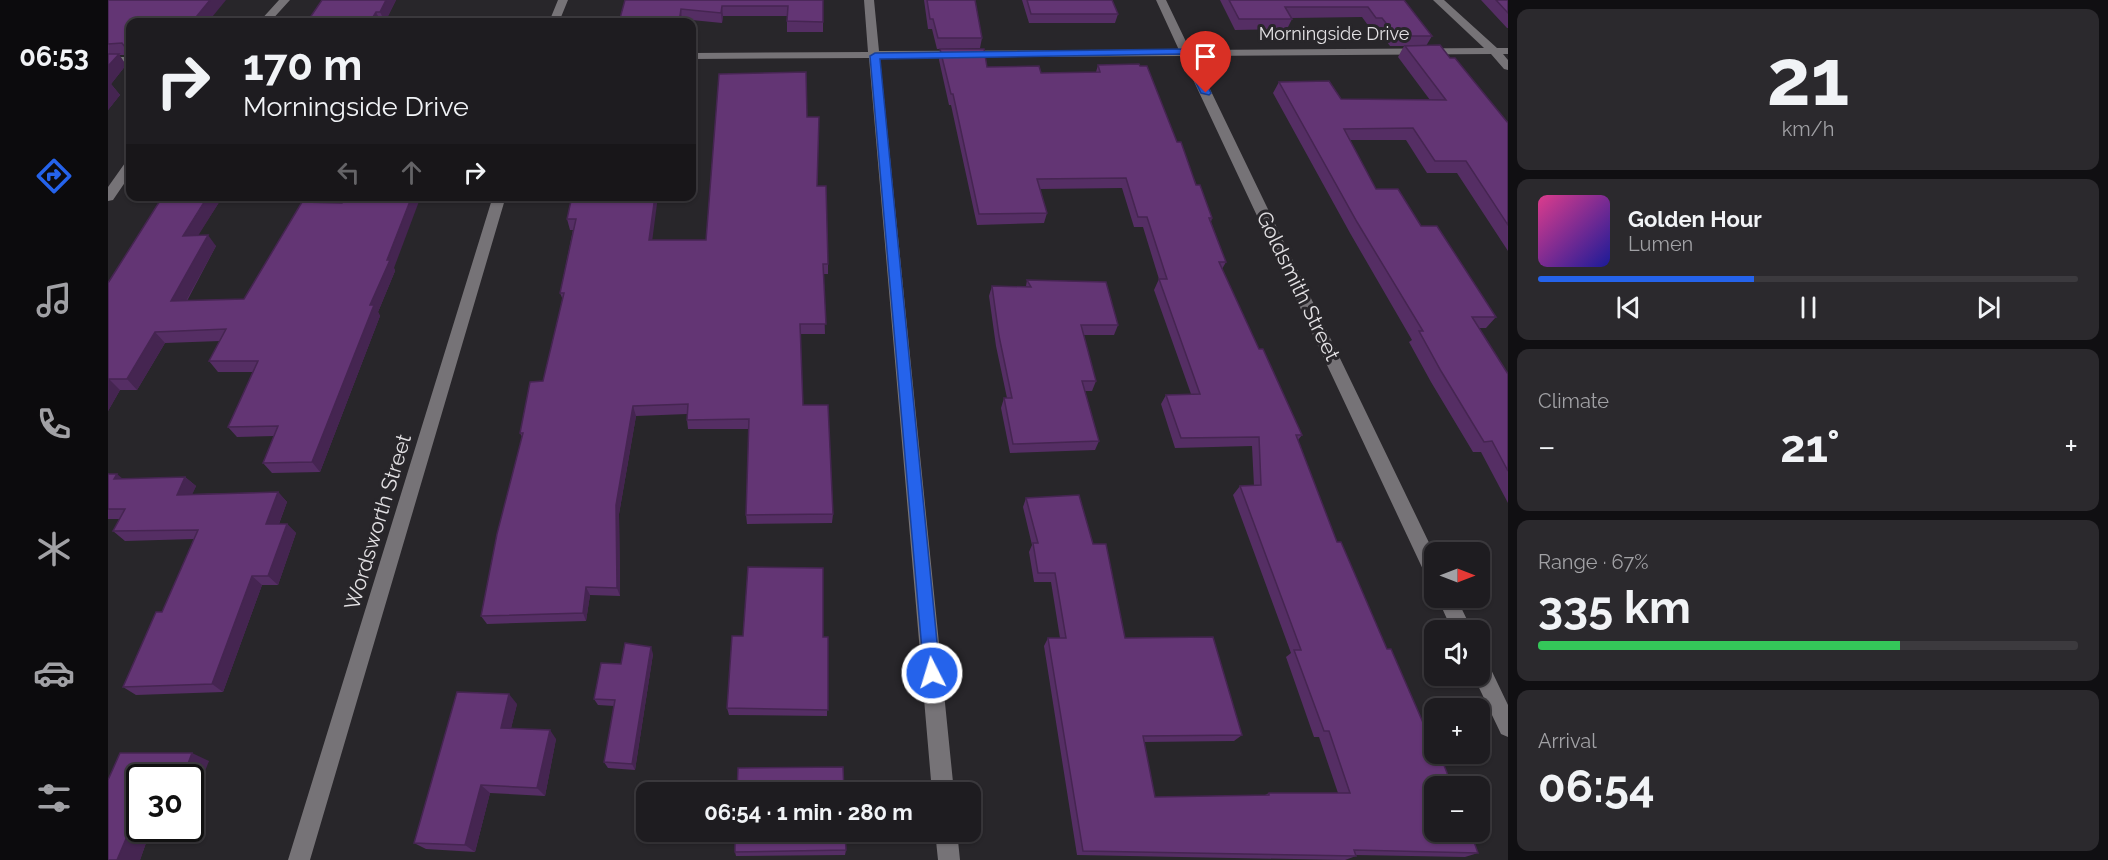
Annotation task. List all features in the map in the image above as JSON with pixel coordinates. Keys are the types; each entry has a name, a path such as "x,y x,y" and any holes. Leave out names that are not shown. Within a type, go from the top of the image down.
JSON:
{"street":[{"path":"268,18 285,0"},
{"path":"556,18 563,0"},
{"path":"869,0 942,782"},
{"name":"Goldsmith Street","path":"1161,0 1424,551"},
{"path":"1438,0 1495,51 1508,67"},
{"name":"Morningside Drive","path":"696,56 875,56 1186,51 1508,51"},
{"path":"108,60 126,60"},
{"path":"108,197 126,172"},
{"name":"Wordsworth Street","path":"299,860 498,201"},
{"path":"1489,686 1508,727"},
{"path":"947,842 949,860"}],"building":[{"path":"108,0 210,0 195,18 126,18 126,46 122,43 108,44"},
{"path":"322,0 386,0 380,12 376,12 372,18 310,18"},
{"path":"625,0 823,0 823,22 787,21 788,6 722,6 721,13 681,9 680,18 620,18"},
{"path":"927,0 975,0 982,38 938,38 933,19 930,19"},
{"path":"1027,0 1112,0 1118,14 1031,14"},
{"path":"1229,0 1404,0 1432,36 1396,36 1382,18 1376,18 1368,7 1285,7 1292,19 1239,19"},
{"path":"1496,0 1508,0 1508,13"},
{"path":"1440,45 1450,58 1455,58 1508,123 1508,225 1466,161 1435,161 1413,128 1344,129 1376,189 1398,189 1421,226 1437,226 1496,317 1472,317 1508,374 1508,471 1492,441 1484,442 1441,371 1419,331 1423,331 1357,222 1279,82 1329,81 1341,99 1446,100 1405,46"},
{"path":"940,49 984,49 987,67 1039,66 1041,73 1100,72 1098,65 1139,64 1147,66 1177,142 1181,142 1196,185 1200,185 1212,218 1209,218 1226,262 1219,262 1259,349 1263,349 1302,435 1296,435 1337,542 1341,542 1387,649 1391,649 1424,725 1424,764 1444,764 1448,776 1424,776 1424,842 1474,842 1478,853 1354,850 1356,856 1083,851 1048,638 1066,638 1055,573 1038,573 1033,543 1038,543 1026,498 1079,495 1093,544 1106,544 1125,638 1213,637 1242,735 1143,736 1155,797 1350,793 1329,731 1324,731 1294,650 1301,650 1240,486 1261,485 1259,437 1181,438 1166,395 1200,394 1159,279 1167,279 1147,217 1138,217 1126,178 1037,179 1047,213 979,214 953,94 951,94"},
{"path":"108,54 119,54 108,66"},
{"path":"806,72 807,117 819,117 817,186 826,186 828,264 823,264 826,324 800,324 803,405 828,405 833,514 746,515 749,419 687,420 688,404 633,406 616,505 617,588 586,587 583,613 481,616 497,534 523,433 520,433 530,382 543,381 564,293 560,293 576,219 567,219 571,201 654,201 649,240 706,240 719,74"},
{"path":"160,201 205,201 183,236 208,235 171,301 244,299 302,202 410,201 387,260 390,260 370,305 374,305 312,462 263,463 278,426 228,427 258,361 209,361 226,329 155,332 127,379 109,379 108,382 108,283"},
{"path":"1027,280 1106,282 1118,325 1081,325 1096,381 1082,381 1099,441 1013,444 1004,398 1012,398 999,336 992,286 1031,287"},
{"path":"108,474 117,474 114,479 185,477 177,495 278,492 266,524 287,524 268,576 252,576 212,684 123,687 156,612 162,612 198,530 113,531 125,509 108,509"},
{"path":"748,567 823,568 823,637 828,637 828,710 727,708 732,636 743,636"},
{"path":"625,643 651,647 632,764 604,762 615,700 594,699 601,663 621,664"},
{"path":"457,692 509,694 501,728 550,730 537,788 481,785 465,845 414,843"},
{"path":"120,753 192,753 188,764 126,764 126,839 117,860 108,860 108,780"},
{"path":"843,767 844,782 737,782 738,768"},
{"path":"735,842 846,842 846,850 735,852"}],"route":[{"path":"932,673 875,56 1186,51 1206,93"}]}
